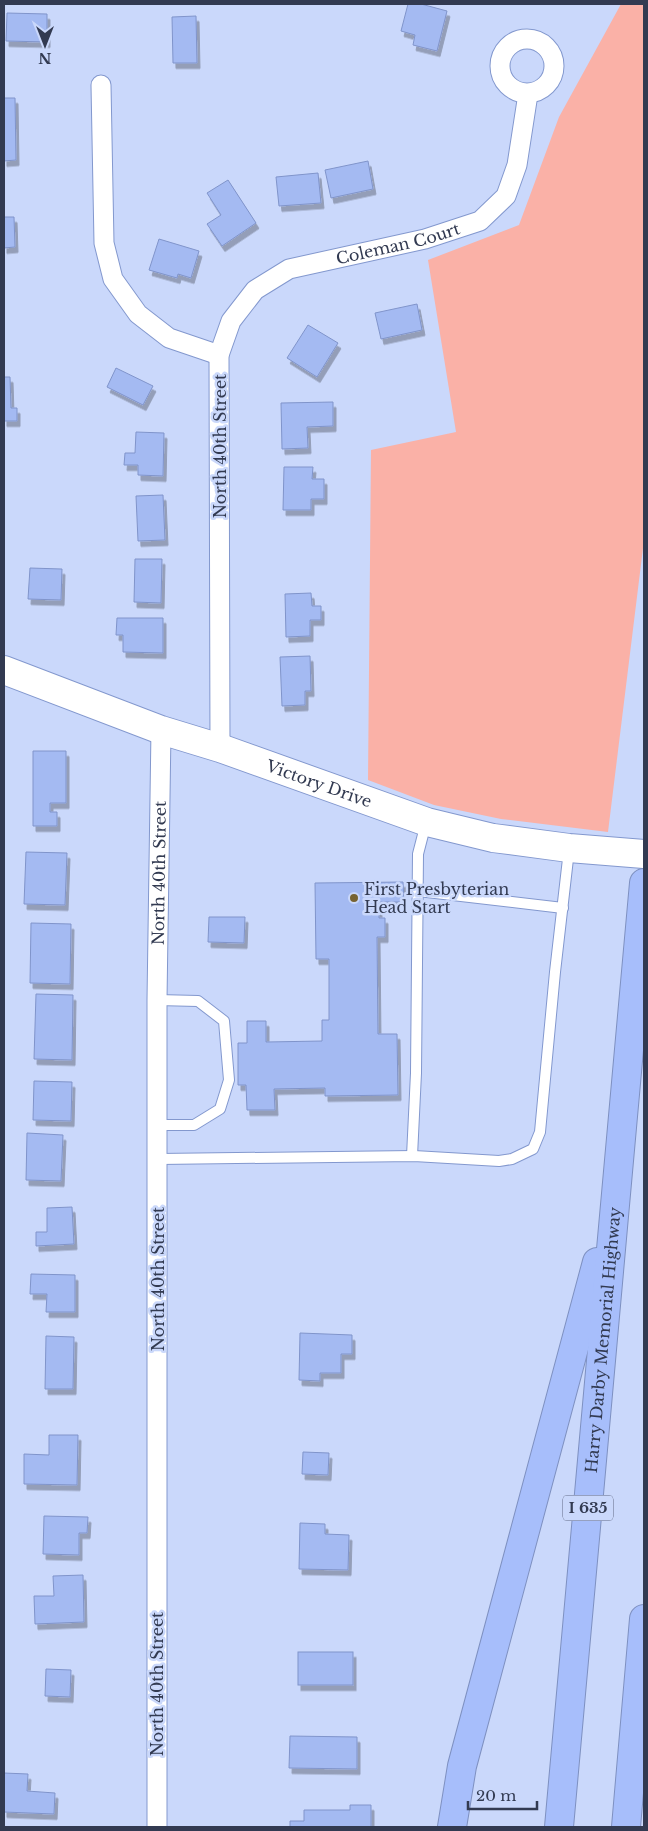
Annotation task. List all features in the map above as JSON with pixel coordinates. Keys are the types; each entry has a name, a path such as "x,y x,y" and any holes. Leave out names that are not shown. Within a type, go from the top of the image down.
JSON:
{"highway":[{"name":"Harry Darby Memorial Highway","path":"559,1827 644,884"},
{"path":"452,1827 462,1766 616,1188"},
{"path":"626,1827 644,1619"}],"main road":[{"name":"Victory Drive","path":"4,670 161,730 220,748 427,822 493,838 569,848 644,854"}],"street":[{"name":"North 40th Street","path":"101,85 104,243 114,279 138,314 169,338 219,355 220,748"},
{"name":"Coleman Court","path":"219,355 231,322 255,290 289,269 425,239 480,221 506,196 517,166 528,94"},
{"name":"North 40th Street","path":"157,1827 157,1000 161,730"}],"lane":[{"path":"412,1156 416,1073 418,854 427,822"},
{"path":"158,1159 412,1156 500,1161 512,1159 533,1149 540,1132 569,848"},
{"path":"418,891 563,908"},
{"path":"157,1000 198,1001 224,1021 229,1080 220,1109 194,1125 158,1125"}],"shaded area":[{"path":"621,4 644,4 644,540 608,832 501,819 434,805 368,780 371,450 456,432 428,260 519,225 559,117"}],"building":[{"path":"408,4 421,4 447,11 437,51 413,45 415,35 401,31"},
{"path":"7,13 47,14 47,42 6,41"},
{"path":"196,16 197,63 173,63 172,17"},
{"path":"4,98 15,98 16,160 4,161"},
{"path":"368,161 373,189 331,198 325,170"},
{"path":"318,173 321,203 279,206 276,177"},
{"path":"228,180 256,223 222,246 207,224 221,215 207,193"},
{"path":"4,217 14,217 15,247 4,248"},
{"path":"159,239 199,251 191,278 178,274 177,278 149,270"},
{"path":"417,304 422,330 381,339 375,313"},
{"path":"308,325 338,343 317,377 287,358"},
{"path":"116,368 153,386 143,405 107,387"},
{"path":"4,377 10,377 11,408 17,408 17,421 4,421"},
{"path":"333,402 333,426 307,427 308,448 282,449 281,403"},
{"path":"136,432 164,433 163,476 138,475 138,465 124,465 125,453 135,453"},
{"path":"284,467 313,467 312,479 324,479 324,499 311,499 311,510 283,510"},
{"path":"163,495 165,540 138,541 136,496"},
{"path":"135,559 162,559 161,603 134,602"},
{"path":"30,568 62,569 61,600 28,599"},
{"path":"311,593 312,606 321,606 321,620 310,620 310,636 286,637 285,594"},
{"path":"117,618 163,618 163,653 123,652 123,635 116,635"},
{"path":"310,656 311,691 305,691 305,705 282,706 280,657"},
{"path":"33,751 66,751 66,803 50,803 50,812 57,812 57,826 33,826"},
{"path":"26,852 67,853 65,905 24,904"},
{"path":"403,882 404,902 379,902 379,918 385,918 385,937 377,937 378,1034 397,1034 398,1095 325,1096 325,1088 274,1089 275,1110 247,1110 246,1085 238,1085 238,1043 247,1043 247,1021 266,1021 266,1042 322,1041 322,1020 329,1020 329,959 316,959 315,883"},
{"path":"209,917 245,917 244,943 208,942"},
{"path":"31,923 71,924 70,984 30,983"},
{"path":"36,994 73,995 72,1060 34,1059"},
{"path":"34,1081 72,1082 71,1121 33,1120"},
{"path":"27,1133 63,1135 61,1181 26,1180"},
{"path":"72,1207 74,1244 36,1246 36,1232 47,1232 47,1208"},
{"path":"31,1274 75,1275 75,1312 46,1312 47,1294 30,1294"},
{"path":"300,1333 352,1335 352,1354 341,1354 341,1373 320,1373 320,1381 299,1380"},
{"path":"46,1336 74,1337 73,1389 45,1389"},
{"path":"49,1435 78,1435 77,1485 24,1484 24,1454 49,1455"},
{"path":"303,1452 329,1453 328,1475 302,1474"},
{"path":"44,1516 88,1517 87,1533 79,1533 79,1555 43,1554"},
{"path":"300,1523 325,1524 325,1534 349,1535 348,1570 299,1569"},
{"path":"83,1575 84,1622 35,1624 34,1596 54,1596 53,1576"},
{"path":"298,1652 353,1652 353,1685 298,1685"},
{"path":"46,1669 71,1670 70,1697 45,1696"},
{"path":"290,1736 357,1737 357,1769 289,1768"},
{"path":"4,1773 28,1774 27,1791 55,1793 54,1814 4,1812"},
{"path":"350,1805 371,1805 371,1827 290,1827 290,1821 304,1821 304,1810 350,1810"}],"place":[{"name":"First Presbyterian Head Start","path":"354,898"}]}
